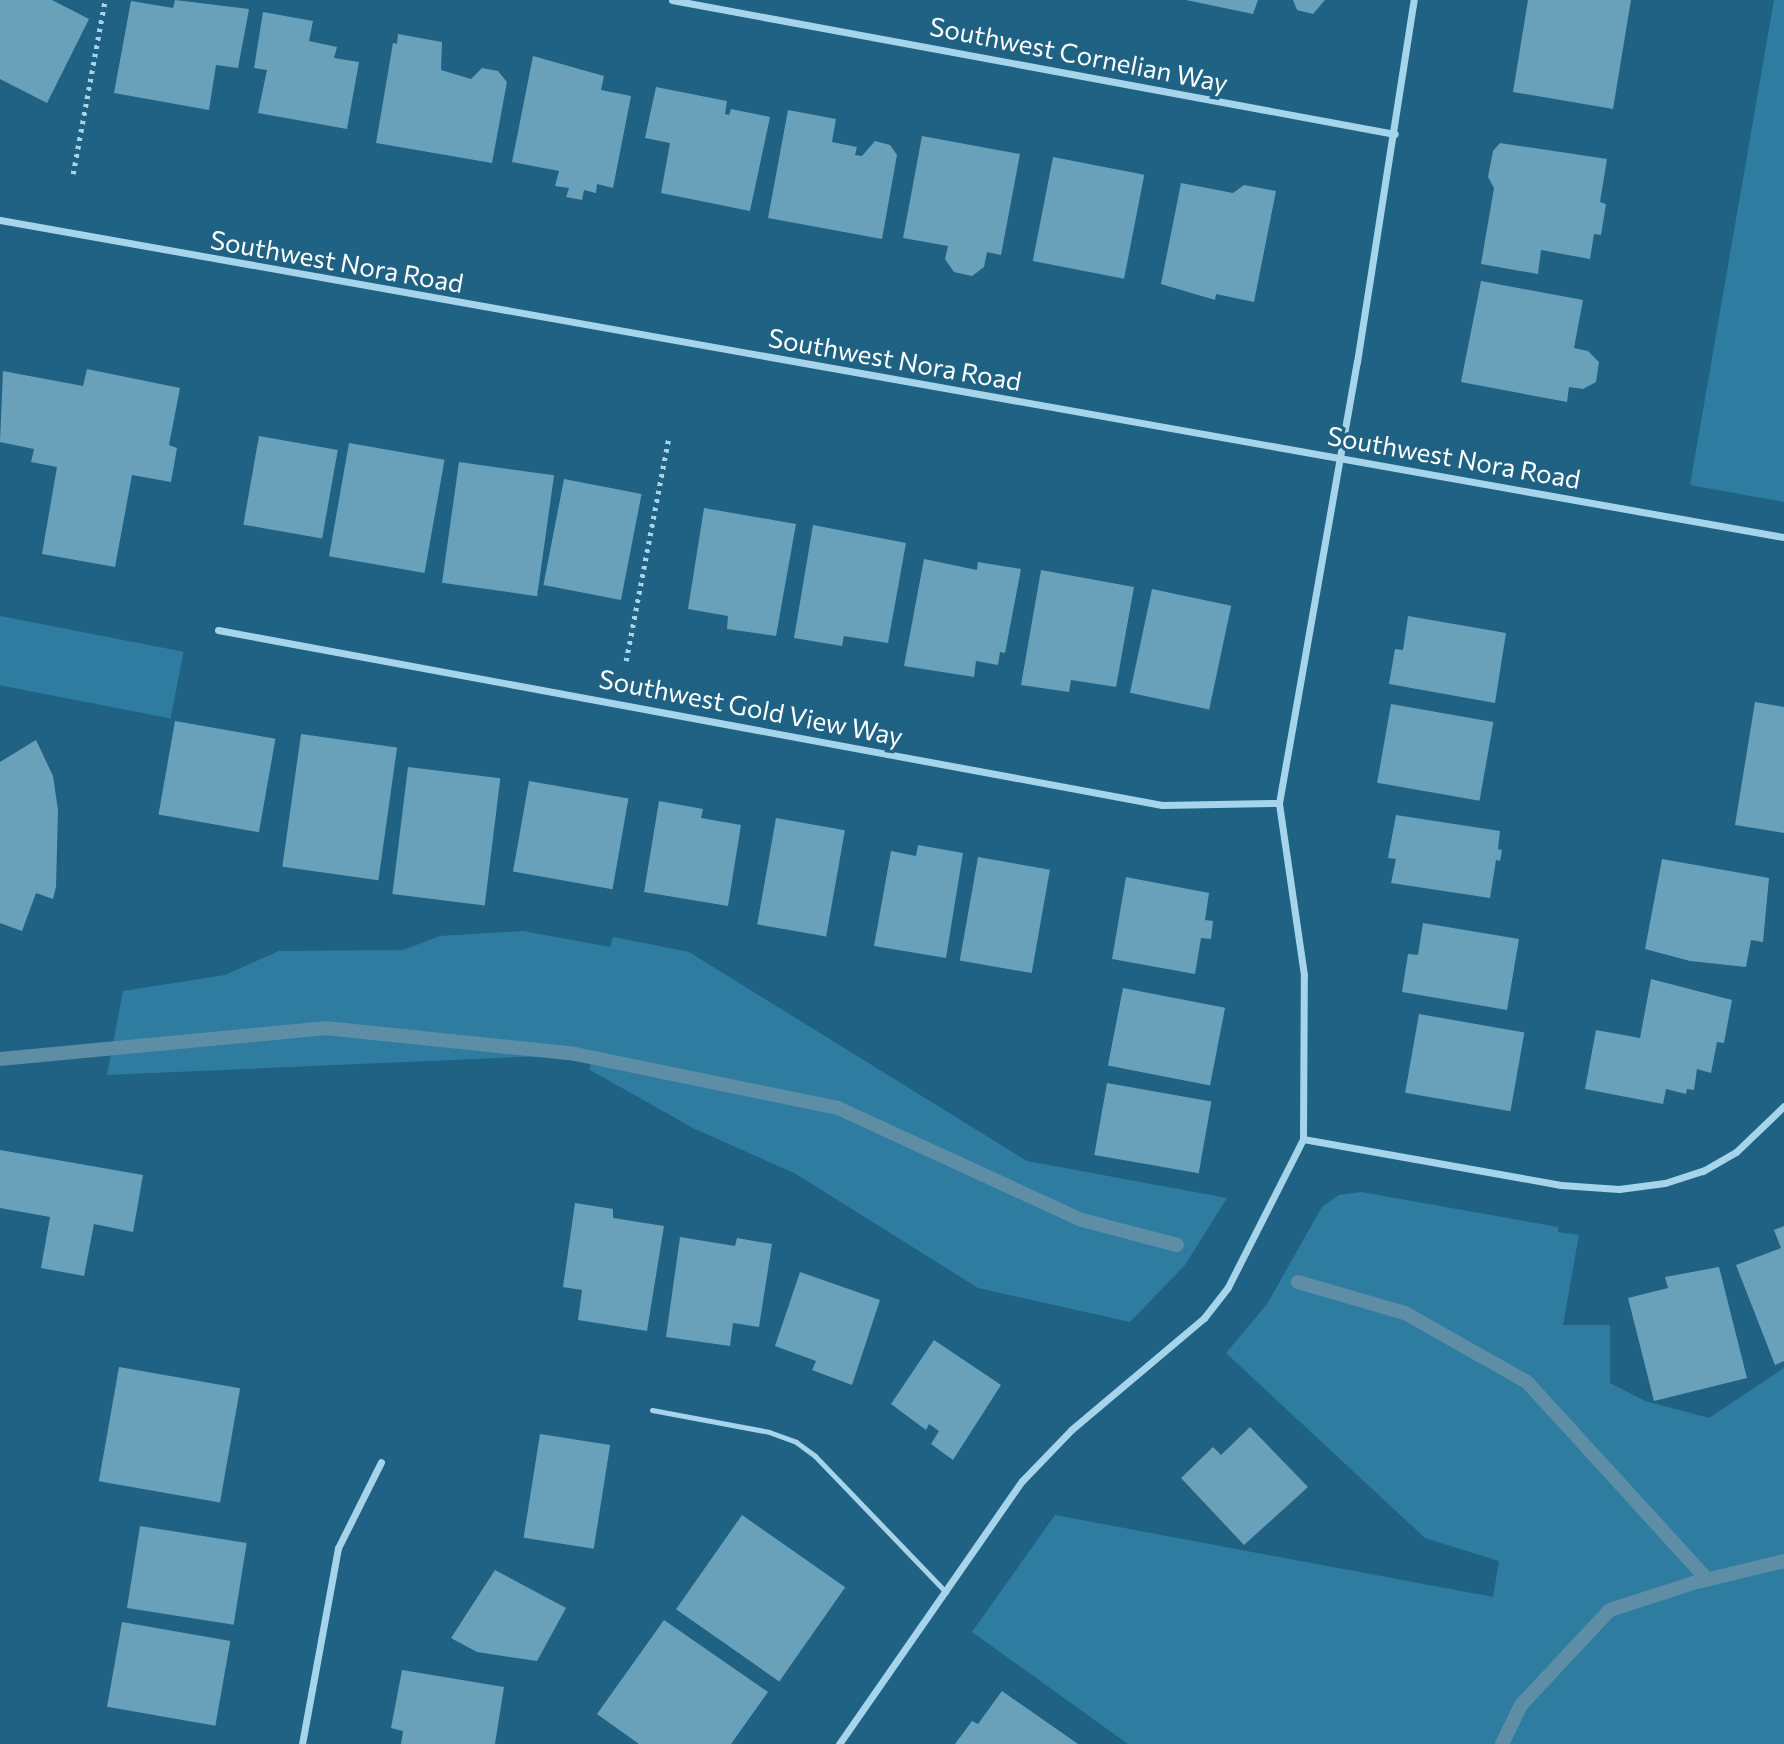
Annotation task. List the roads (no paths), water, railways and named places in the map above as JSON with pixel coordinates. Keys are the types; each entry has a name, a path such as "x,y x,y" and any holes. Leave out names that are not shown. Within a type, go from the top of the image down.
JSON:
{"street":[{"name":"Southwest Cornelian Way","path":"672,0 1395,134"},
{"path":"839,1744 947,1594 1022,1481 1045,1455 1204,1318 1228,1287 1303,1139 1304,975 1279,803 1340,459 1415,0"},
{"name":"Southwest Nora Road","path":"0,220 1784,537"},
{"name":"Southwest Gold View Way","path":"218,630 1161,805 1279,803"},
{"path":"1303,1139 1562,1185 1619,1189 1665,1183 1703,1171 1745,1144 1784,1106"},
{"path":"302,1744 338,1548 381,1462"}],"lane":[{"path":"652,1410 769,1432 796,1442 815,1456 947,1594"}],"waterway":[{"path":"0,1059 325,1028 575,1054 838,1108 1082,1220 1177,1245"},
{"path":"1298,1282 1405,1313 1527,1382 1708,1580"},
{"path":"1502,1744 1521,1705 1610,1610 1693,1583 1784,1561"}]}
